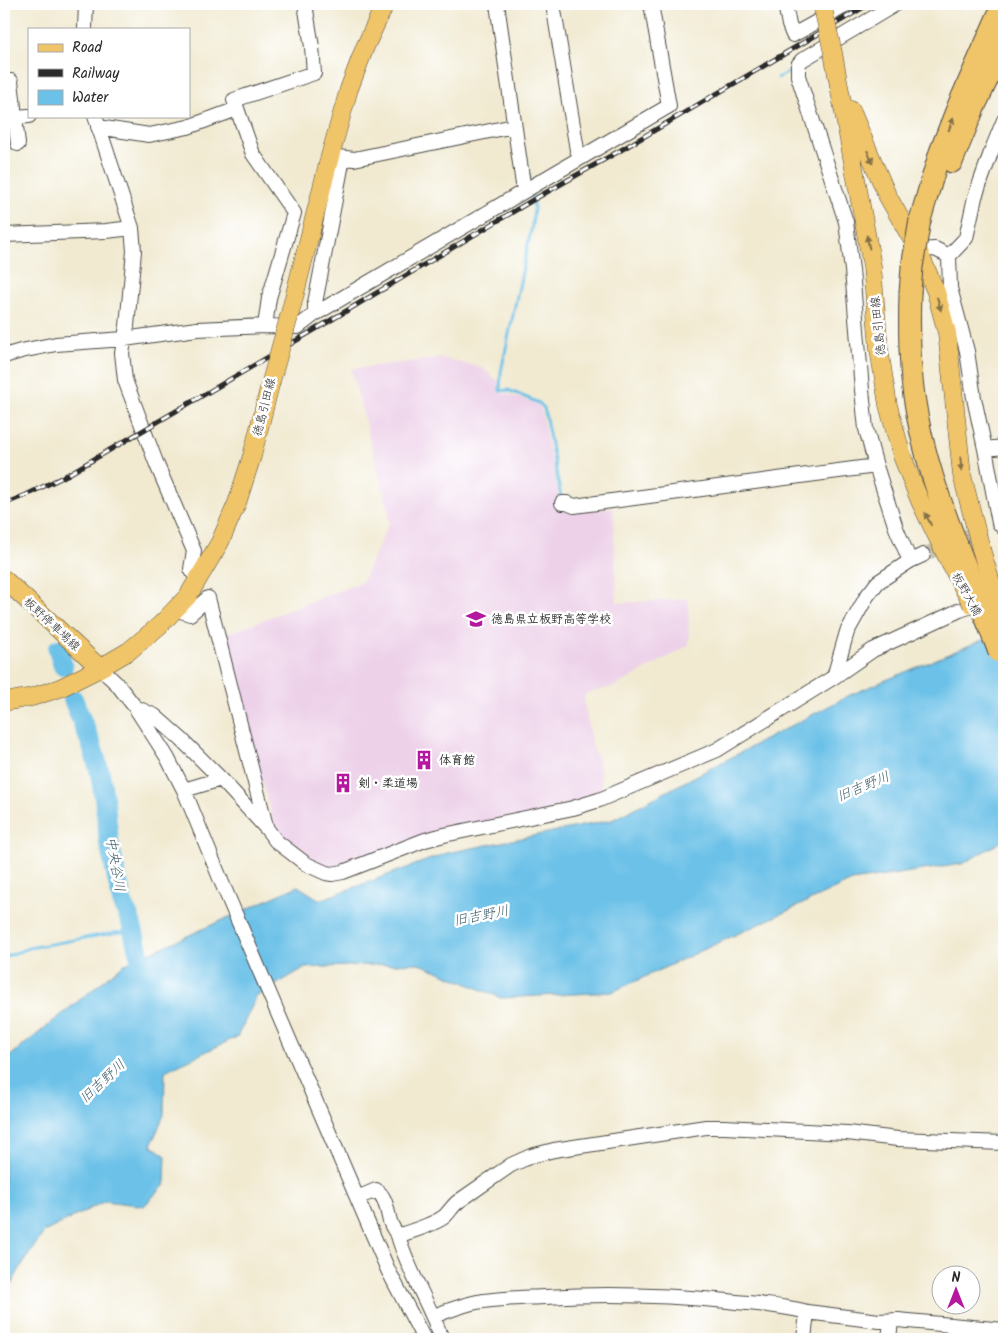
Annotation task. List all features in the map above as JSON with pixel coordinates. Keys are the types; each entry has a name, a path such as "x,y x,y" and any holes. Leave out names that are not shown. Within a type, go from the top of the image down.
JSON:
{"highway":[{"path":"1002,621 966,556 943,509 922,440 914,396 909,348 922,234 940,152 1003,4"},
{"path":"922,234 974,108 1004,44"},
{"path":"966,556 1002,658"}],"main road":[{"name":"徳島引田線","path":"4,702 32,697 60,688 129,651 160,625 188,596 220,542 237,503 252,456 289,317 336,157 349,88 385,4"},
{"name":"徳島引田線","path":"823,6 872,266 880,349 888,405 902,456 920,501 966,556"},
{"name":"徳島引田線","path":"838,80 887,195 922,234 947,333 962,475 966,556"},
{"name":"板野停車場線","path":"4,579 100,668"}],"street":[{"path":"85,28 86,4"},
{"path":"265,326 269,298 294,213 253,154 234,100 314,73 312,47 304,4"},
{"path":"496,4 514,126 528,189"},
{"path":"553,4 577,150"},
{"path":"4,356 56,344 124,339 196,329 265,326 298,327 316,314 669,106 650,4"},
{"path":"785,4 793,35 847,4"},
{"path":"896,4 802,60 798,66 798,76 846,222 866,429 896,528 910,561"},
{"path":"4,81 11,81 18,144"},
{"path":"96,121 149,135 188,127 237,109"},
{"path":"998,525 967,351 950,288 949,256 966,238 975,198 1004,120"},
{"path":"96,121 132,228 134,251 127,326 122,353 125,380 157,465 194,552 191,569 198,581"},
{"path":"316,314 315,303 336,157 354,159 514,126"},
{"path":"4,235 106,231 132,228"},
{"path":"922,234 935,250 949,256"},
{"path":"852,270 872,266"},
{"path":"985,449 1004,447"},
{"path":"562,503 574,506 876,466"},
{"path":"834,677 847,632 878,582 910,561 923,555"},
{"path":"135,707 155,716 181,739 267,829 276,841 306,864 326,874 332,874 343,872 425,840 573,808 599,800 717,750 834,677 873,650 960,610 1004,595"},
{"path":"176,608 190,614 208,598 267,829"},
{"path":"100,668 117,684 135,707 167,757 184,790 388,1270 424,1339"},
{"path":"184,790 221,780"},
{"path":"398,1236 438,1221 459,1201 512,1165 531,1156 554,1150 706,1127 847,1133 898,1139 1004,1143"},
{"path":"355,1193 376,1190 381,1192 390,1222 398,1236 404,1255 442,1339"},
{"path":"433,1316 476,1302 604,1294 688,1297 757,1304 879,1321 898,1320 1004,1330"},
{"path":"804,1339 807,1312"},
{"path":"889,1339 891,1321"}],"shaded area":[{"name":"徳島県立板野高等学校","path":"441,358 482,368 499,382 498,392 539,405 561,509 569,511 613,508 617,603 688,599 689,645 616,686 587,693 585,696 591,743 600,766 601,791 596,797 342,869 326,868 291,847 277,834 221,636 362,582 389,523 389,512 351,369"}],"water":[{"name":"旧吉野川","path":"1004,631 1004,840 962,864 852,881 612,992 501,998 418,963 304,968 257,996 237,1037 165,1071 164,1115 151,1145 166,1156 165,1184 144,1206 105,1201 44,1232 23,1263 4,1298 4,1061 123,965 298,886 320,900 447,853 612,820 850,695"}],"waterway":[{"path":"900,8 907,4"},
{"path":"778,78 793,70"},
{"path":"527,163 530,184"},
{"path":"531,192 534,208 532,225 501,372 500,391 508,390 539,403 544,408 561,497"},
{"name":"中央谷川","path":"58,649 63,666"},
{"name":"中央谷川","path":"73,699 92,746 100,773 109,842 122,901 131,922 146,982"},
{"path":"4,957 29,948 133,931"}],"tunnel":[{"path":"923,555 985,528"}],"railway":[{"path":"4,504 67,475 869,4"}],"place":[{"name":"徳島県立板野高等学校","path":"476,619"},
{"name":"体育館","path":"424,760"},
{"name":"剣・柔道場","path":"343,783"}]}
